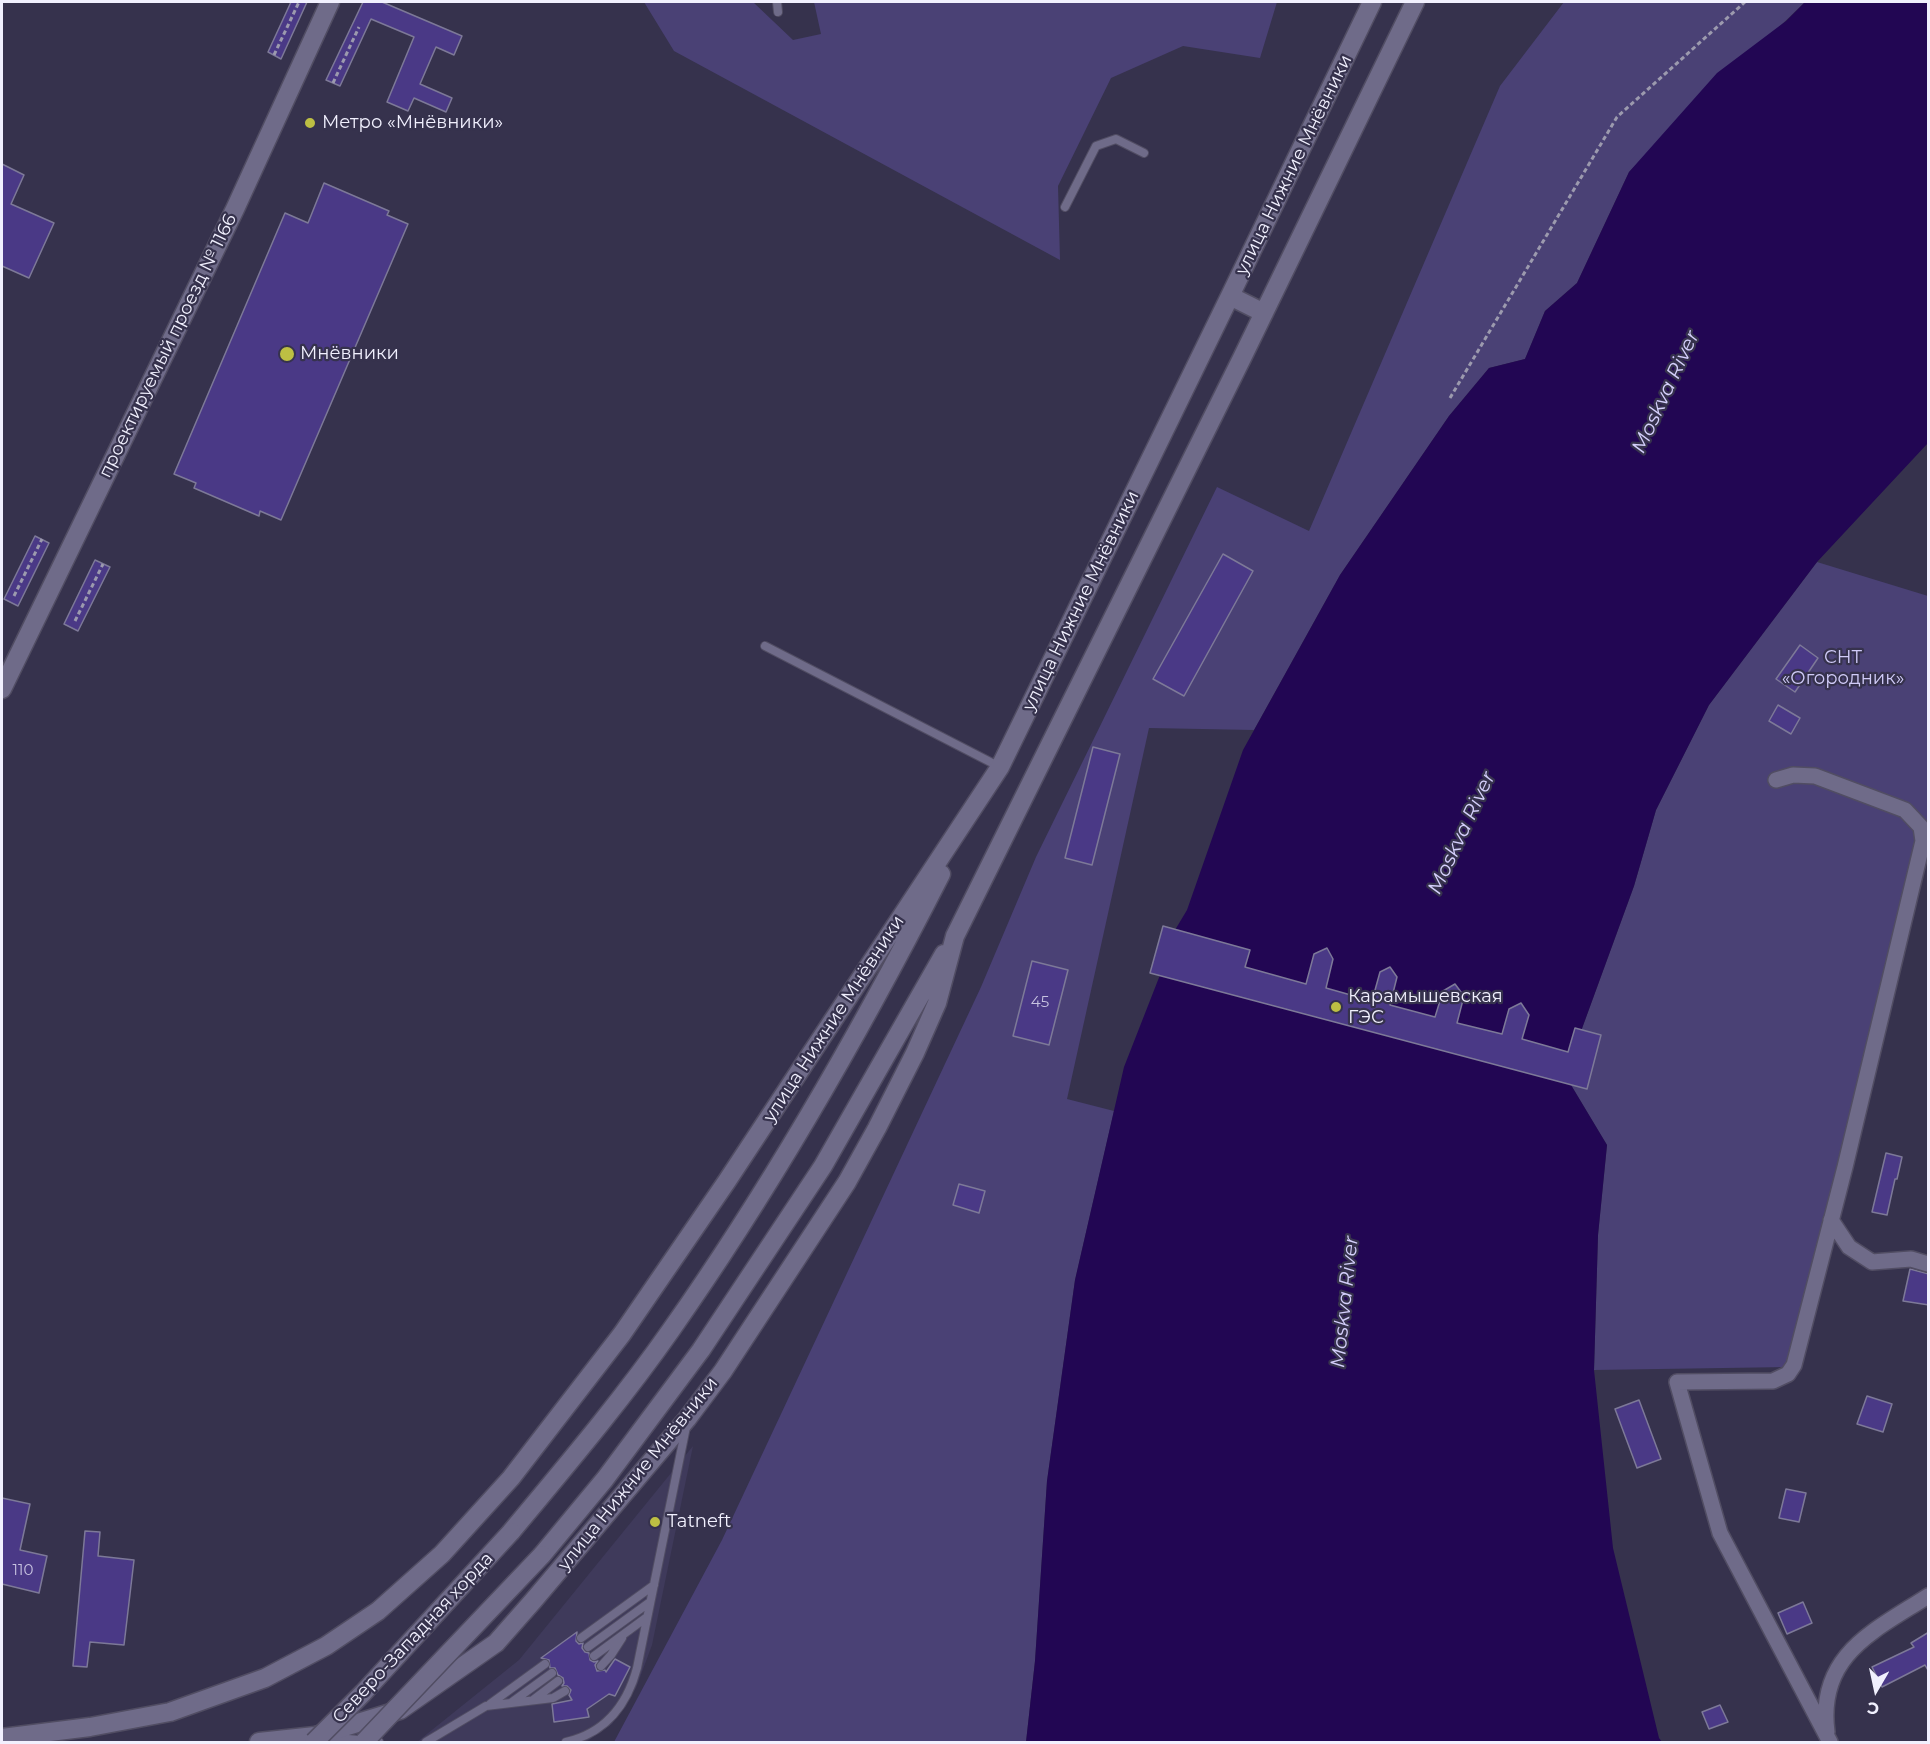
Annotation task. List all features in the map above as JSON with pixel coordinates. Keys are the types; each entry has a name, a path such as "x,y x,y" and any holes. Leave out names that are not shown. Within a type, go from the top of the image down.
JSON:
{"main road":[{"name":"проектируемый проезд № 1166","path":"2,689 235,209 330,2"},
{"name":"улица Нижние Мнёвники","path":"2,1739 90,1727 170,1712 265,1678 326,1646 378,1611 441,1554 512,1478 622,1334 727,1181 1000,767 1372,2"},
{"name":"улица Нижние Мнёвники","path":"260,1743 315,1739 400,1710 496,1643 687,1419 723,1371 847,1182 915,1053 937,1004 955,936 1264,313 1415,2"},
{"path":"1230,296 1264,313"},
{"name":"Северо-Западная хорда","path":"315,1739 363,1694 511,1532 573,1458 671,1330 789,1153 890,974 978,803"},
{"name":"Северо-Западная хорда","path":"364,1743 542,1555 605,1479 701,1350 823,1167 955,936"},
{"name":"улица Нижние Мнёвники","path":"2,1739 35,1743"}],"street":[{"path":"1776,780 1793,775 1815,776 1905,810 1921,827 1923,841 1796,1360 1788,1374 1773,1381 1677,1382 1720,1533 1830,1742"},
{"path":"1832,1220 1849,1247 1872,1262 1911,1259 1929,1264"},
{"path":"1830,1742 1826,1726 1829,1693 1845,1658 1862,1639 1929,1596"}],"lane":[{"path":"777,2 778,12"},
{"path":"1065,207 1096,146 1116,139 1144,153"},
{"path":"765,646 1000,767"},
{"path":"566,1743 588,1736 600,1728 620,1707 635,1675 687,1419"},
{"path":"581,1638 654,1585"},
{"path":"588,1647 650,1602"},
{"path":"594,1656 647,1617"},
{"path":"602,1666 624,1634"},
{"path":"426,1743 486,1706 545,1664"},
{"path":"511,1703 552,1673"},
{"path":"532,1701 558,1682"},
{"path":"486,1706 553,1698 566,1691"},
{"path":"315,1739 379,1743"}],"path":[{"path":"274,55 299,2"},
{"path":"1450,398 1617,117 1745,2"},
{"path":"333,83 358,27"},
{"path":"14,596 42,539"},
{"path":"75,621 103,564"}],"shaded area":[{"name":"Tatneft","path":"693,1446 652,1645 636,1688 612,1724 586,1742 417,1742 519,1660"}],"green space":[{"path":"644,2 753,2 793,40 821,34 814,2 1277,2 1260,58 1183,46 1111,78 1058,186 1060,260 674,51"},
{"path":"1564,2 1805,2 1629,172 1577,283 1545,311 1525,359 1489,368 1449,416 1340,575 1254,730 1149,728 1067,1099 1114,1111 1075,1280 1047,1481 1035,1661 1026,1742 614,1742 722,1540 981,987 1036,857 1217,487 1309,531 1500,86"},
{"name":"СНТ «Огородник»","path":"1817,562 1928,596 1928,841 1789,1367 1594,1370 1598,1235 1607,1145 1565,1075 1634,886 1656,810 1709,705"}],"water":[{"name":"Moskva River","path":"1805,2 1928,2 1928,443 1817,562 1709,705 1656,810 1634,886 1565,1075 1607,1145 1598,1235 1594,1370 1613,1548 1659,1738 1662,1742 1026,1742 1035,1661 1047,1481 1075,1280 1124,1067 1175,930 1187,910 1243,750 1340,575 1449,416 1489,368 1525,359 1545,311 1577,283 1629,172 1717,73 1786,21"}],"building":[{"path":"291,2 307,2 281,59 268,52"},
{"path":"363,2 382,2 462,36 454,55 436,47 420,84 452,98 446,112 414,98 408,111 387,102 414,37 371,19 340,86 326,80"},
{"path":"2,164 24,175 11,204 54,223 29,278 2,266"},
{"path":"324,183 389,211 387,215 408,224 281,520 260,511 259,516 194,488 196,483 174,474 285,213 308,223"},
{"path":"35,536 49,543 18,606 4,599"},
{"path":"1223,554 1253,571 1184,696 1153,679"},
{"path":"95,560 110,567 78,631 64,624"},
{"path":"1800,645 1818,658 1795,692 1776,679"},
{"path":"1778,705 1800,718 1791,734 1769,721"},
{"path":"1093,747 1120,754 1092,865 1065,858"},
{"name":"Карамышевская ГЭС","path":"1163,926 1250,950 1245,967 1306,984 1314,954 1327,948 1333,959 1326,988 1372,1001 1380,972 1390,967 1397,977 1390,1005 1435,1017 1443,991 1455,984 1464,996 1457,1023 1502,1034 1509,1009 1521,1003 1529,1015 1522,1039 1568,1052 1575,1028 1601,1035 1587,1089 1150,973"},
{"path":"1032,961 1068,970 1049,1045 1013,1036"},
{"path":"1886,1153 1902,1157 1887,1215 1872,1212"},
{"path":"959,1184 985,1191 979,1213 953,1205"},
{"path":"1910,1269 1929,1274 1929,1305 1903,1301"},
{"path":"1867,1396 1892,1404 1883,1432 1857,1424"},
{"path":"1639,1400 1661,1459 1637,1468 1615,1409"},
{"path":"1786,1489 1806,1493 1799,1522 1779,1518"},
{"path":"2,1498 30,1504 20,1550 47,1556 39,1593 2,1584"},
{"path":"85,1531 100,1532 98,1556 134,1560 124,1645 90,1642 87,1667 73,1666"},
{"path":"1803,1602 1812,1623 1787,1634 1778,1613"},
{"path":"577,1632 576,1641 579,1644 583,1643 582,1648 589,1653 590,1660 598,1661 595,1665 597,1671 605,1670 606,1672 615,1659 630,1667 615,1696 609,1694 587,1709 589,1717 554,1722 552,1704 572,1700 569,1695 571,1690 567,1686 562,1686 563,1678 558,1675 555,1668 550,1668 549,1660 541,1658"},
{"path":"1929,1632 1929,1672 1925,1665 1882,1687 1872,1667 1914,1647 1911,1643"},
{"path":"1720,1705 1728,1722 1709,1729 1702,1712"}],"place":[{"name":"Метро «Мнёвники»","path":"310,123"},
{"name":"Мнёвники","path":"287,354"},
{"name":"Карамышевская ГЭС","path":"1336,1007"},
{"name":"Tatneft","path":"655,1522"}]}
